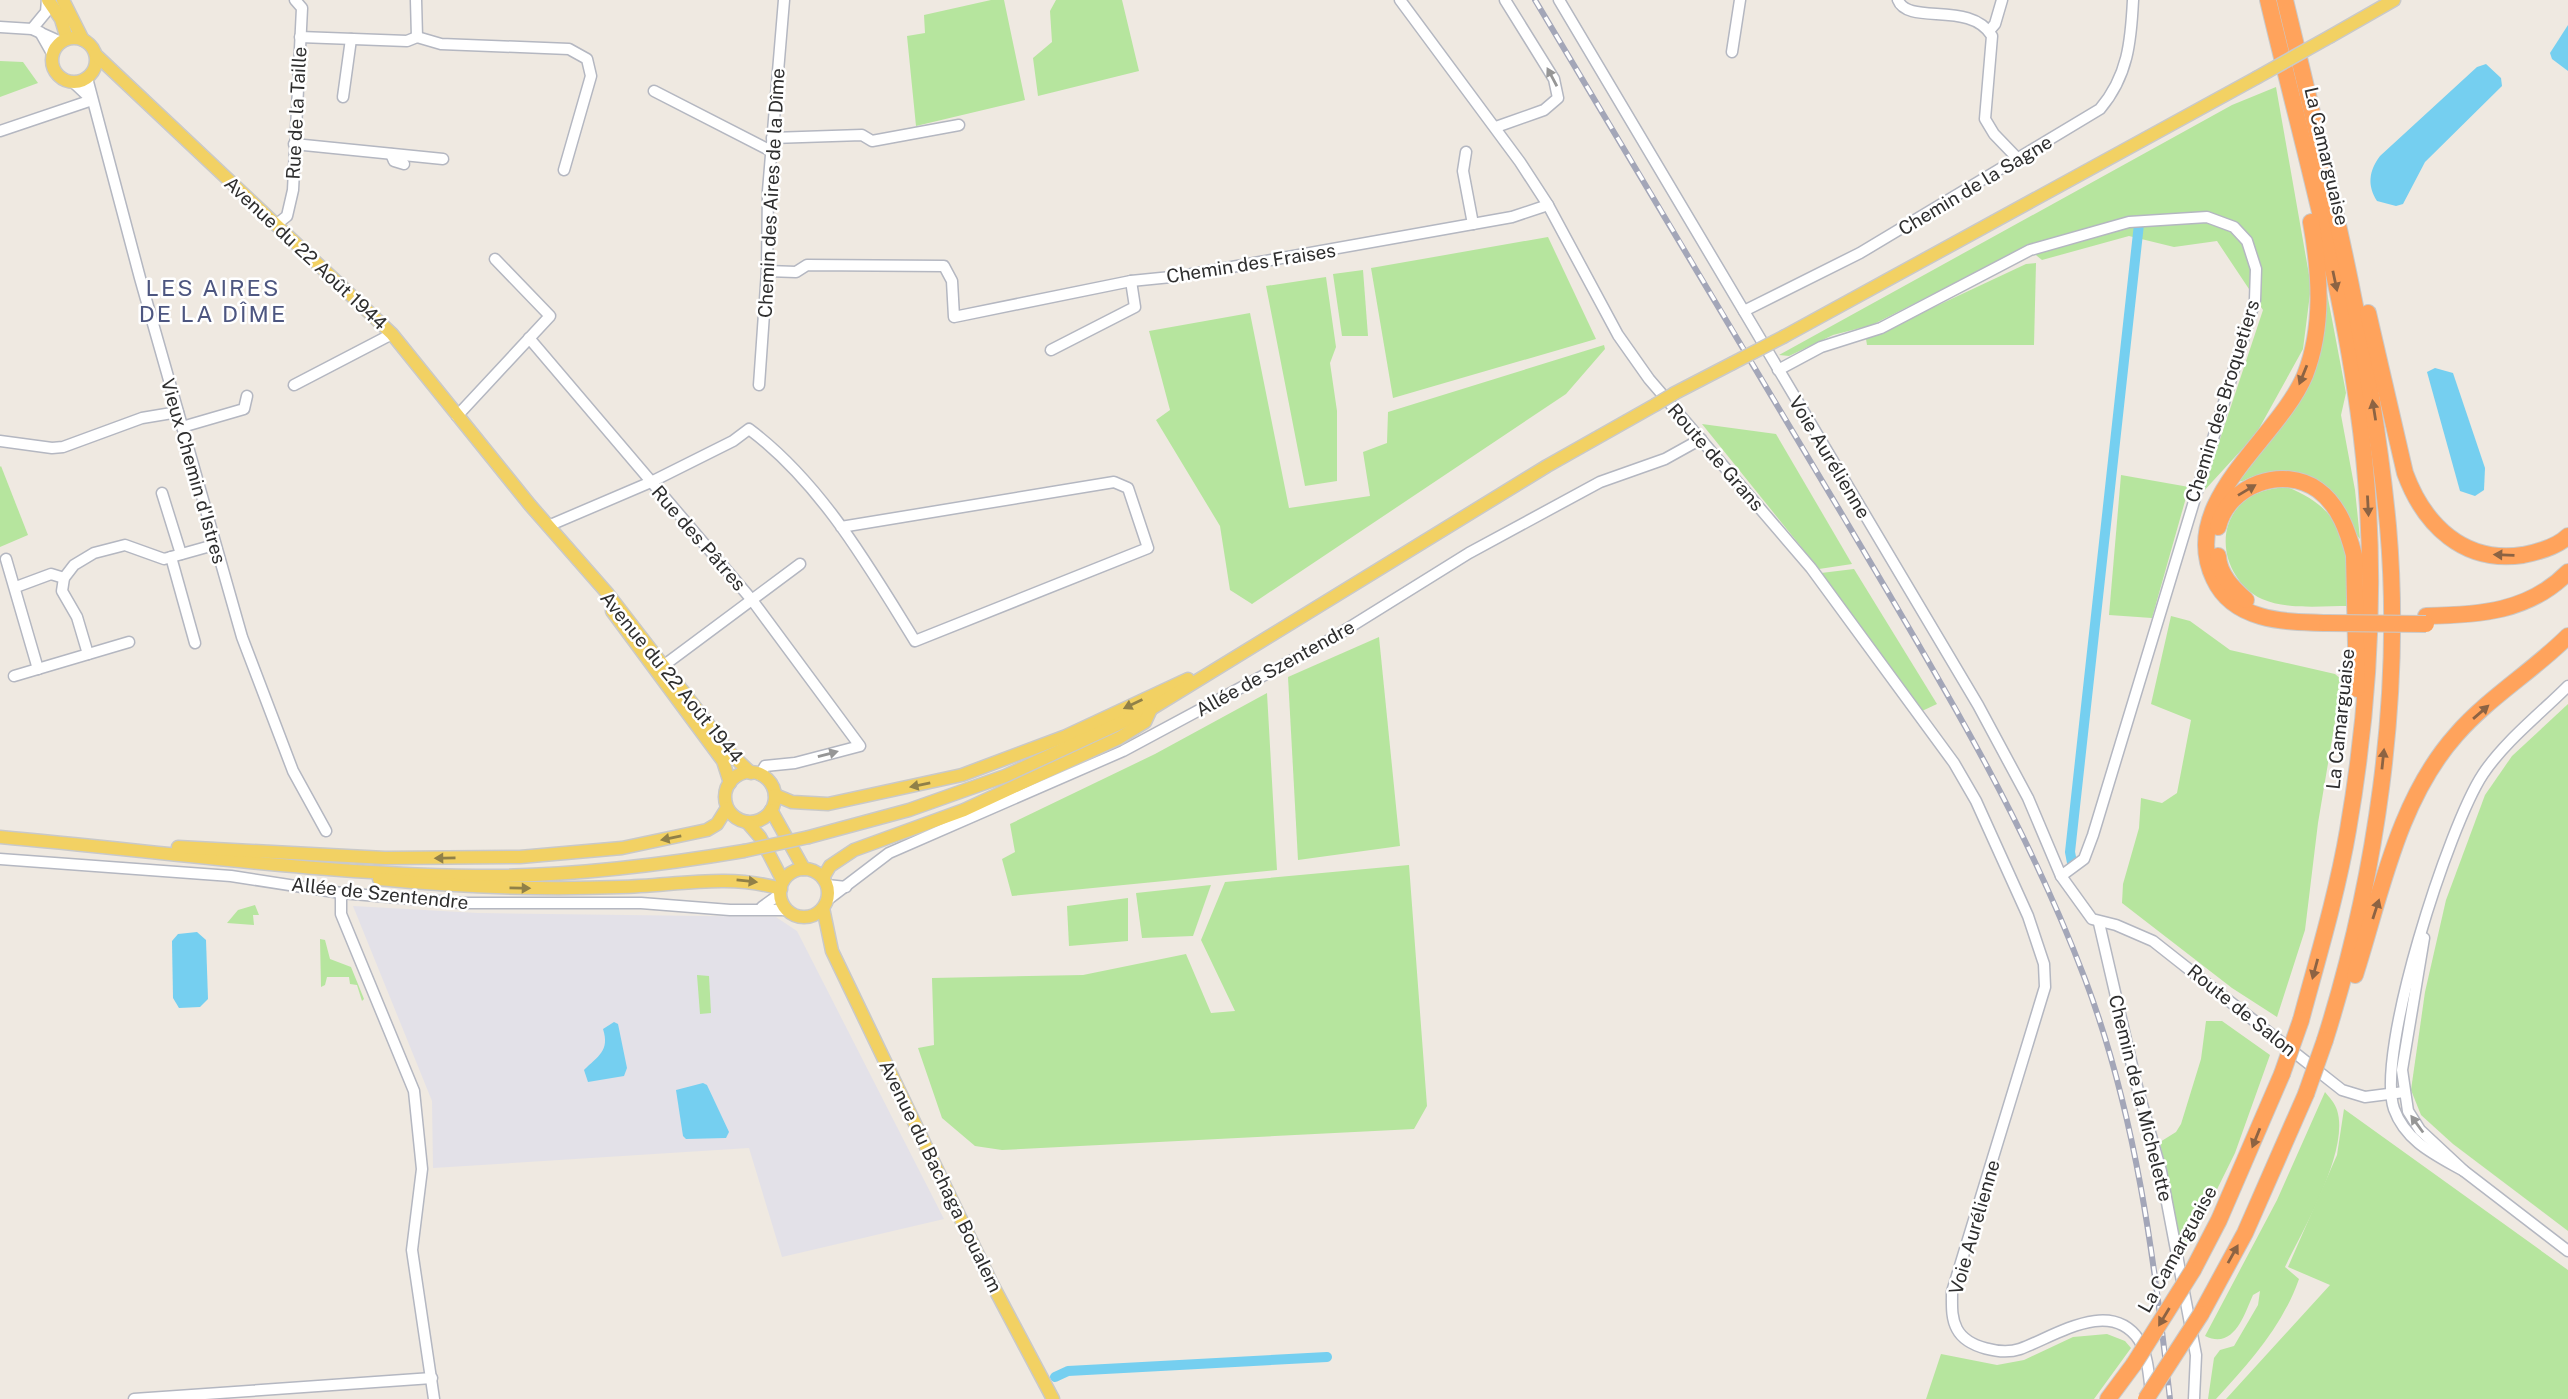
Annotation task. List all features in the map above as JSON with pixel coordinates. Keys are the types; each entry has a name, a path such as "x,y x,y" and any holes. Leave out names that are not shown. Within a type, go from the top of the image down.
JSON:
{"highway":[{"name":"La Camarguaise","path":"2108,1399 2134,1364 2193,1270 2229,1199 2282,1074 2301,1020 2331,911 2348,832 2360,750 2368,658 2370,546 2365,467 2342,316 2267,0"},
{"name":"La Camarguaise","path":"2146,1399 2201,1314 2245,1233 2327,1041 2350,958 2375,827 2386,732 2390,640 2388,529 2375,417 2361,332 2285,0"},
{"path":"2290,91 2319,286 2316,335 2305,374 2285,412 2220,494 2209,520 2207,560 2220,591 2249,613 2272,619 2426,620 2482,624 2508,619 2557,597 2568,587"},
{"path":"2315,124 2354,258 2386,386 2395,438 2413,496 2444,535 2478,553 2509,557 2534,553 2568,536"},
{"path":"2327,619 2274,611 2248,601 2231,586 2218,565 2216,538 2221,515 2239,494 2261,482 2284,478 2303,482 2319,490 2331,503 2349,536 2357,599 2357,694 2348,832"},
{"path":"2426,620 2500,610 2527,602 2555,586 2568,572"},
{"path":"2327,1041 2348,998 2405,817 2431,766 2457,733 2568,636"}],"main road":[{"path":"48,0 61,19 64,41 53,55 52,63 59,77 73,82 111,69"},
{"path":"63,0 83,40 96,55 90,74"},
{"path":"0,837 281,863 438,874 518,875 622,868 744,851 909,810 1005,776 1151,709 1547,466 1675,393 1785,336 2395,0"},
{"path":"64,41 83,40"},
{"name":"Avenue du 22 Août 1944","path":"96,55 392,334 594,581 660,669 690,699 733,756 756,774"},
{"path":"775,795 792,802 828,804 962,775 1066,736 1217,667"},
{"name":"Avenue du 22 Août 1944","path":"660,669 674,696 723,761 730,783"},
{"path":"674,696 690,699"},
{"path":"832,951 825,905 825,882 830,866 854,850 975,805 1119,738 1145,722 1151,709"},
{"path":"747,822 761,820 771,810 775,795 770,783 756,774 735,777 725,798 727,808 735,817 747,822 760,836 787,910 804,917 832,951"},
{"path":"152,850 192,846 310,855 437,858 587,852 707,830 718,824 727,808"},
{"path":"771,810 804,869 825,882"},
{"path":"281,863 366,877 460,886 583,888 737,880 781,888"},
{"path":"781,888 793,872 804,869"},
{"path":"804,917 825,905"},
{"name":"Avenue du Bachaga Boualem","path":"832,951 991,1282 1052,1399"}],"street":[{"path":"36,31 46,12 48,0"},
{"name":"Rue de la Taille","path":"277,225 287,216 292,203 302,8 295,0"},
{"path":"415,0 417,37"},
{"name":"Chemin des Aires de la Dîme","path":"759,385 767,271 771,152 784,0"},
{"name":"Route de Grans","path":"1400,0 1496,127 1548,205 1618,335 1649,379 1811,568 1954,763 1976,801 2028,916"},
{"path":"1496,127 1544,110 1558,98 1554,79 1505,0"},
{"name":"Voie Aurélienne","path":"1559,0 1978,705 2028,798 2062,876 2095,921"},
{"path":"1732,52 1740,0"},
{"path":"1898,0 1902,8 1910,11 1958,15 1989,31 1992,36 1985,119 1994,134 2019,160"},
{"path":"1989,31 1996,24 2002,0"},
{"name":"Chemin de la Sagne","path":"1744,311 1860,253 2100,109 2112,94 2124,70 2131,43 2133,0"},
{"path":"0,27 36,31 64,41"},
{"path":"36,31 53,55"},
{"path":"300,37 407,41 417,37 441,44 569,49 587,60 591,76 564,170"},
{"path":"343,97 351,39"},
{"name":"Vieux Chemin d'Istres","path":"90,74 92,100 214,545 242,636 293,771 326,831"},
{"path":"0,131 92,100 73,82"},
{"path":"654,92 771,152"},
{"path":"772,138 862,135 873,141 959,125"},
{"path":"294,144 443,159"},
{"path":"1466,152 1463,171 1473,224"},
{"path":"391,154 394,161 404,164"},
{"name":"Chemin des Fraises","path":"767,271 796,272 807,265 944,265 952,281 954,317 1131,281 1181,276 1512,218 1548,205"},
{"name":"Chemin des Broquetiers","path":"1778,370 1821,347 1881,328 2030,250 2130,222 2207,217 2234,227 2247,242 2256,269 2255,300 2093,835 2084,859 2062,876"},
{"path":"457,416 550,316 495,259"},
{"path":"1051,350 1135,307 1131,281"},
{"path":"294,385 392,334"},
{"name":"Rue des Pâtres","path":"529,338 752,600 860,746 796,763 765,766 756,774"},
{"path":"182,427 244,409 247,396"},
{"path":"0,441 63,447 142,418 178,412"},
{"path":"548,526 651,482 733,441 748,429 774,447 841,527 854,542 915,641 1147,548 1128,488 1114,482 864,521 841,527"},
{"name":"Allée de Szentendre","path":"825,905 889,853 1123,751 1325,642 1492,540 1600,482 1665,459 1701,439"},
{"path":"162,493 195,643"},
{"path":"854,542 864,521"},
{"path":"88,654 77,617 62,591 64,578 74,565 94,553 125,545 164,559 214,545"},
{"path":"6,559 38,669"},
{"path":"660,669 800,564"},
{"path":"16,587 51,574 64,578"},
{"path":"14,676 130,642"},
{"path":"2464,1171 2424,1148 2408,1134 2395,1110 2391,1094 2391,1069 2415,948 2482,776 2497,756 2568,686"},
{"name":"Allée de Szentendre","path":"0,859 231,876 341,893 462,903 641,902 730,910 787,910"},
{"path":"825,882 846,887"},
{"path":"762,908 781,888"},
{"path":"341,893 341,914 414,1091 422,1169 412,1250 434,1399"},
{"path":"2427,914 2402,1070 2408,1111 2420,1130 2464,1171 2568,1251"},
{"name":"Voie Aurélienne","path":"2028,916 2044,964 2045,987 1952,1292 1952,1315 1958,1331 1976,1345 2003,1351 2018,1349 2068,1326 2096,1321 2115,1323 2139,1340 2145,1354 2152,1399"},
{"name":"Route de Salon","path":"2095,921 2116,925 2153,941 2342,1090 2365,1097 2404,1092"},
{"name":"Chemin de la Michelette","path":"2095,921 2161,1171 2196,1355 2194,1399"},
{"path":"134,1399 432,1378"}],"shaded area":[{"path":"353,906 478,913 776,917 797,931 944,1219 782,1257 749,1148 433,1168 432,1101"}],"green space":[{"path":"991,0 1004,0 1025,100 916,126 907,36 925,33 924,15"},
{"path":"1056,0 1122,0 1139,71 1038,96 1033,58 1052,42 1050,11"},
{"path":"0,61 23,62 38,83 0,97"},
{"path":"2276,87 2311,286 2303,349 2256,434 2202,493 2263,310 2217,241 2174,247 2129,236 2042,260 2026,247 1872,325 1833,335 1789,356 1779,355 2232,105"},
{"path":"1548,237 1596,339 1393,398 1371,268"},
{"path":"2036,263 2034,345 1867,345 1866,339 2026,264"},
{"path":"1363,270 1368,336 1342,336 1333,274"},
{"path":"1326,277 1336,347 1330,363 1337,411 1337,481 1305,486 1266,286"},
{"path":"2327,293 2346,393 2341,415 2355,490 2360,539 2329,494 2310,477 2282,472 2261,474 2235,482 2283,421 2325,314"},
{"path":"1250,313 1289,508 1370,496 1363,452 1387,443 1388,412 1604,345 1605,349 1566,394 1252,604 1230,590 1220,526 1156,420 1170,410 1149,331"},
{"path":"1702,424 1776,434 1852,564 1819,569"},
{"path":"0,467 28,535 0,547"},
{"path":"2121,475 2189,487 2152,618 2109,615"},
{"path":"2287,487 2307,497 2333,520 2344,549 2349,606 2282,605 2262,599 2238,579 2226,551 2230,521 2237,508 2250,497"},
{"path":"1854,569 1937,704 1922,711 1821,573"},
{"path":"2171,616 2190,621 2230,650 2335,674 2342,680 2318,823 2305,930 2277,1017 2232,988 2122,903 2123,884 2139,828 2141,798 2162,803 2177,793 2191,720 2151,704"},
{"path":"1379,637 1400,846 1298,860 1288,677"},
{"path":"1267,693 1277,870 1012,896 1002,859 1015,852 1010,824 1155,754"},
{"path":"2568,704 2568,1231 2453,1144 2421,1115 2411,1090 2425,992 2446,900 2485,795 2512,756"},
{"path":"1409,865 1427,1106 1414,1129 1002,1150 975,1146 942,1118 918,1048 934,1045 932,978 1083,975 1186,954 1211,1013 1235,1011 1201,940 1225,882"},
{"path":"1211,885 1193,936 1142,938 1136,893"},
{"path":"1128,898 1128,941 1069,946 1067,906"},
{"path":"255,905 259,915 253,915 254,925 227,923 238,910"},
{"path":"320,939 325,940 330,959 351,967 364,999 362,1001 357,985 350,984 349,977 327,977 325,985 321,987"},
{"path":"697,975 709,976 711,1013 700,1014"},
{"path":"2206,1021 2222,1021 2270,1055 2235,1153 2181,1262 2160,1142 2176,1132 2181,1124 2201,1059"},
{"path":"2325,1092 2337,1110 2337,1146 2323,1190 2285,1267 2299,1279 2284,1313 2264,1343 2216,1399 2208,1399 2214,1358 2220,1350 2234,1346 2258,1305 2260,1291 2253,1295 2242,1320 2231,1334 2215,1339 2205,1336 2277,1200"},
{"path":"2344,1109 2568,1270 2568,1399 2226,1399 2330,1285 2288,1267 2337,1155"},
{"path":"2107,1334 2125,1341 2131,1348 2094,1399 1926,1399 1941,1354 1997,1365 2024,1360 2073,1337"}],"water":[{"path":"2568,25 2568,71 2552,59 2550,53"},
{"path":"2486,64 2501,78 2502,86 2425,162 2403,204 2396,206 2377,201 2371,178 2373,167 2380,156 2477,67"},
{"path":"2435,368 2453,373 2485,468 2484,490 2475,496 2460,491 2427,372"},
{"path":"197,932 206,940 208,999 200,1007 179,1008 173,998 172,941 178,934"},
{"path":"614,1022 618,1024 627,1068 624,1076 588,1082 584,1070 604,1048 603,1029"},
{"path":"703,1083 707,1085 729,1132 726,1138 686,1139 683,1136 676,1090"}],"waterway":[{"path":"2073,868 2070,852 2139,224"},
{"path":"1055,1377 1068,1371 1327,1357"}],"railway":[{"path":"1535,0 1910,629 2005,800 2034,859 2085,979 2118,1082 2150,1239 2170,1399"}],"district":[{"name":"LES AIRES DE LA DÎME","path":"213,301"}]}
